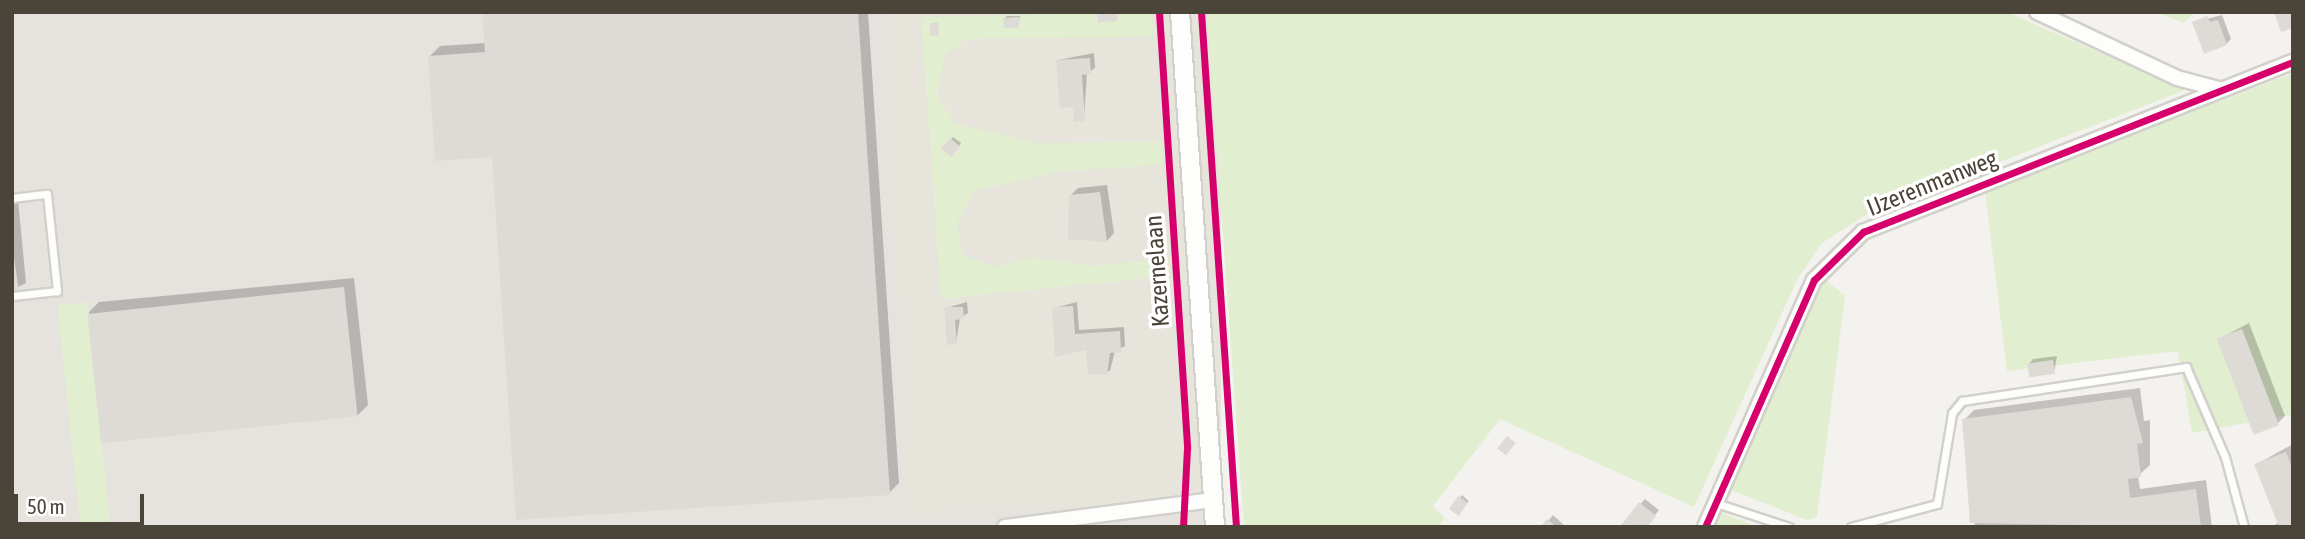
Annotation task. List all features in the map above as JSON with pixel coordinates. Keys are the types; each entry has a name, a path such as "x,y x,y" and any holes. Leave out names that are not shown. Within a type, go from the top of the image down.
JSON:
{"street":[{"name":"Kazernelaan","path":"1180,12 1215,527"},
{"path":"2037,12 2177,78 2219,89"},
{"name":"IJzerenmanweg","path":"1704,527 1814,280 1838,252 1863,232 2293,62"},
{"path":"1005,527 1213,500"}],"lane":[{"path":"12,198 47,194 57,291 12,296"},
{"path":"1851,527 1937,504 1952,413 1962,401 2186,367 2225,457 2244,527"},
{"path":"1715,503 1789,527"}],"shaded area":[{"path":"12,12 1221,12 1221,527 12,527"},
{"path":"12,12 889,12 905,512 1205,502 1205,527 17,527 12,519"}],"green space":[{"path":"1152,12 1153,37 967,39 945,55 937,96 956,124 1037,143 1161,142 1162,165 1063,171 974,191 957,222 962,254 993,267 1037,257 1091,266 1169,258 1170,276 941,299 921,17"},
{"path":"1207,12 2007,12 2185,90 1871,212 1822,243 1797,280 1694,507 1500,419 1433,506 1445,518 1438,527 1244,527"},
{"path":"2156,12 2195,12 2184,23"},
{"path":"2293,73 2293,423 2289,415 2192,433 2178,351 2007,371 1985,191"},
{"path":"1826,280 1845,296 1817,517 1807,520 1726,488 1789,345"},
{"path":"87,302 111,527 80,527 57,305"},
{"path":"1716,510 1745,522 1757,527 1708,527"}],"building":[{"path":"482,12 858,12 890,495 516,520 492,157 435,161 428,56 485,52"},
{"path":"1097,12 1117,12 1117,21 1098,22"},
{"path":"2274,12 2293,12 2293,28 2281,32"},
{"path":"2207,16 2210,22 2218,20 2227,45 2204,54 2192,22"},
{"path":"1019,17 1019,28 1004,28 1003,18"},
{"path":"938,22 939,35 930,36 930,23"},
{"path":"1090,58 1091,74 1082,75 1085,121 1074,122 1073,107 1060,108 1056,60"},
{"path":"950,138 960,146 951,157 941,149"},
{"path":"1100,192 1107,242 1068,239 1069,195"},
{"path":"12,243 19,292 12,293"},
{"path":"344,287 358,416 101,443 87,314"},
{"path":"1073,306 1075,334 1120,331 1121,352 1110,353 1107,375 1088,374 1086,350 1055,357 1052,307"},
{"path":"944,307 963,307 964,319 955,320 957,344 947,345"},
{"path":"2242,329 2279,425 2254,435 2217,339"},
{"path":"2053,360 2055,374 2029,377 2027,364"},
{"path":"2131,397 2143,443 2137,444 2141,477 2128,479 2130,498 2196,489 2201,527 1970,523 1962,419"},
{"path":"1507,436 1516,443 1506,455 1497,449"},
{"path":"2286,452 2293,470 2293,527 2279,527 2254,464"},
{"path":"1458,496 1468,503 1459,516 1449,509"},
{"path":"1639,502 1656,516 1647,527 1620,527"},
{"path":"1547,519 1556,527 1540,527"}],"cycle path":[{"path":"1159,12 1187,448 1183,527"},
{"path":"1201,12 1236,527"},
{"path":"1705,527 1814,280 1863,232 2293,62"}]}
